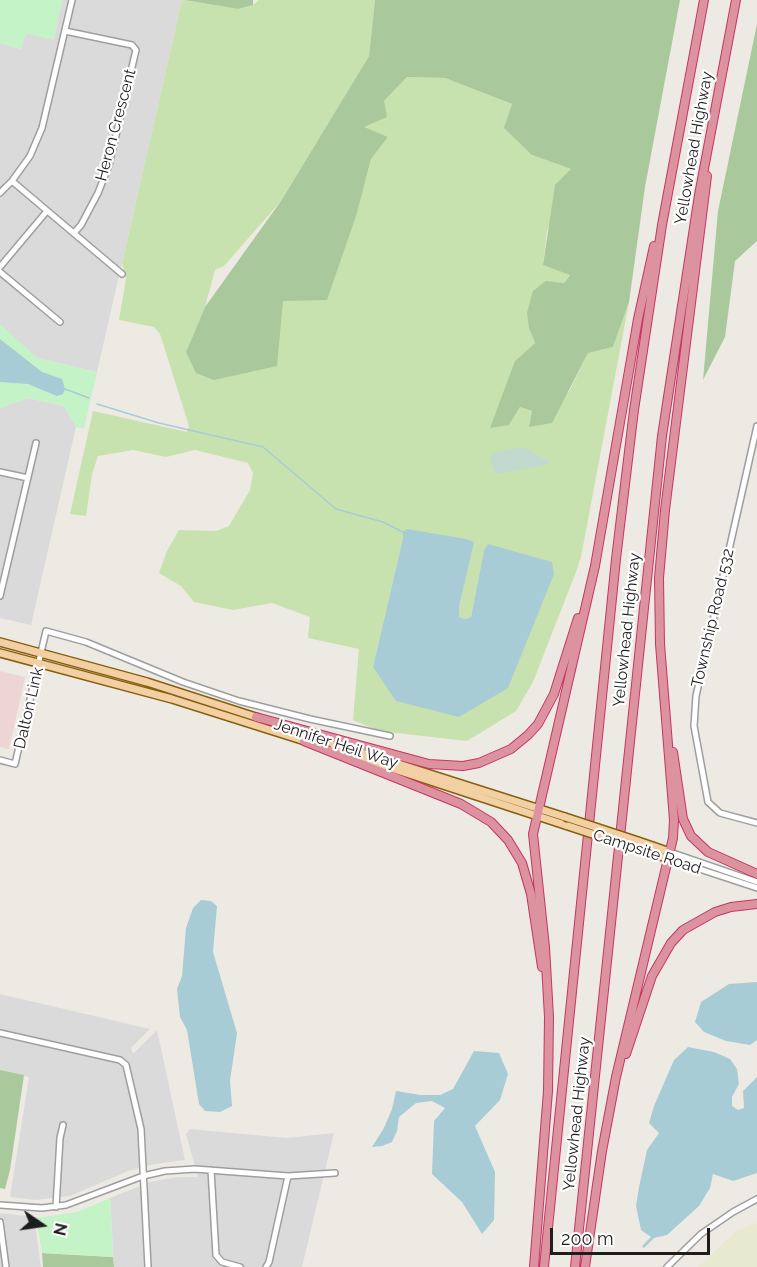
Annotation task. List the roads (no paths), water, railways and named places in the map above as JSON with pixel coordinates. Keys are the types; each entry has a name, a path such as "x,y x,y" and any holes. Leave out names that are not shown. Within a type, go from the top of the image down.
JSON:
{"highway":[{"name":"Yellowhead Highway","path":"544,1267 616,560 638,378 662,225 704,0"},
{"name":"Yellowhead Highway","path":"575,1267 654,499 680,307 736,0"},
{"path":"585,1267 602,1151 616,1077 670,856 674,820 659,619 662,546 707,176 706,156"},
{"path":"534,1267 548,1092 549,1017 545,947 533,834 605,517 652,252 662,225"},
{"path":"256,717 429,764 463,766 495,757 511,749 528,735 548,709 589,589"},
{"path":"664,697 683,819 688,831 708,852 757,874"},
{"path":"304,741 461,804 491,822 500,831 522,863 529,885 549,1017"},
{"path":"616,1077 627,1053 652,976 671,943 683,930 715,912 731,907 757,904"}],"main road":[{"name":"Jennifer Heil Way","path":"0,642 147,682 537,812"},
{"name":"Jennifer Heil Way","path":"0,653 172,699 537,812 565,817 638,845"},
{"name":"Campsite Road","path":"537,812 568,826 670,856"}],"street":[{"path":"0,193 30,156 42,128 72,0"},
{"name":"Heron Crescent","path":"65,31 132,45 136,50 109,165 98,192 81,225 74,233"},
{"path":"12,181 122,274"},
{"path":"0,267 47,211"},
{"path":"0,272 60,322"},
{"name":"Township Road 532","path":"757,426 696,696 694,726 708,802 714,809 729,817 757,823"},
{"path":"0,597 36,443"},
{"path":"0,472 28,477"},
{"name":"Dalton Link","path":"0,760 15,764 46,631"},
{"name":"Jennifer Heil Way","path":"46,631 86,642 183,682 239,701 390,736"},
{"name":"Campsite Road","path":"670,856 757,882"},
{"name":"Campsite Road","path":"670,856 757,888"},
{"path":"0,1033 124,1062 128,1070 141,1129 148,1267"},
{"path":"56,1207 60,1138 63,1125"},
{"path":"211,1170 216,1255 222,1262 240,1267"},
{"path":"0,1205 56,1207 80,1202 143,1176 165,1171 211,1170 288,1176 335,1173"},
{"path":"266,1267 288,1176"},
{"path":"667,1267 701,1234 757,1199"},
{"path":"0,1222 6,1267"}],"water":[{"path":"0,339 42,372 62,379 65,389 63,394 57,396 28,384 0,382"},
{"path":"407,529 474,542 459,607 459,617 465,619 471,617 484,550 488,544 552,562 554,574 508,688 459,717 396,701 373,667 403,532"},
{"path":"201,900 211,901 217,906 213,952 237,1033 230,1081 232,1106 220,1112 205,1111 199,1104 187,1030 180,1017 177,989 182,976 186,928 193,908"},
{"path":"757,982 757,1040 750,1045 726,1041 704,1032 695,1022 701,1002 729,984"},
{"path":"688,1047 714,1052 730,1059 737,1069 739,1084 732,1097 732,1106 738,1110 744,1108 743,1091 757,1077 757,1173 733,1181 713,1174 710,1188 699,1206 667,1235 654,1238 644,1248 642,1246 651,1237 641,1230 636,1206 647,1150 659,1133 649,1123 674,1060"},
{"path":"474,1051 499,1053 508,1074 500,1100 475,1126 495,1172 494,1220 482,1234 462,1202 432,1174 434,1121 445,1108 432,1101 416,1103 399,1117 397,1131 392,1142 372,1147 384,1128 396,1091 440,1095 453,1089"}],"waterway":[{"path":"65,389 89,398"},
{"path":"97,404 159,423 263,447 336,509 383,522 403,532"}]}
